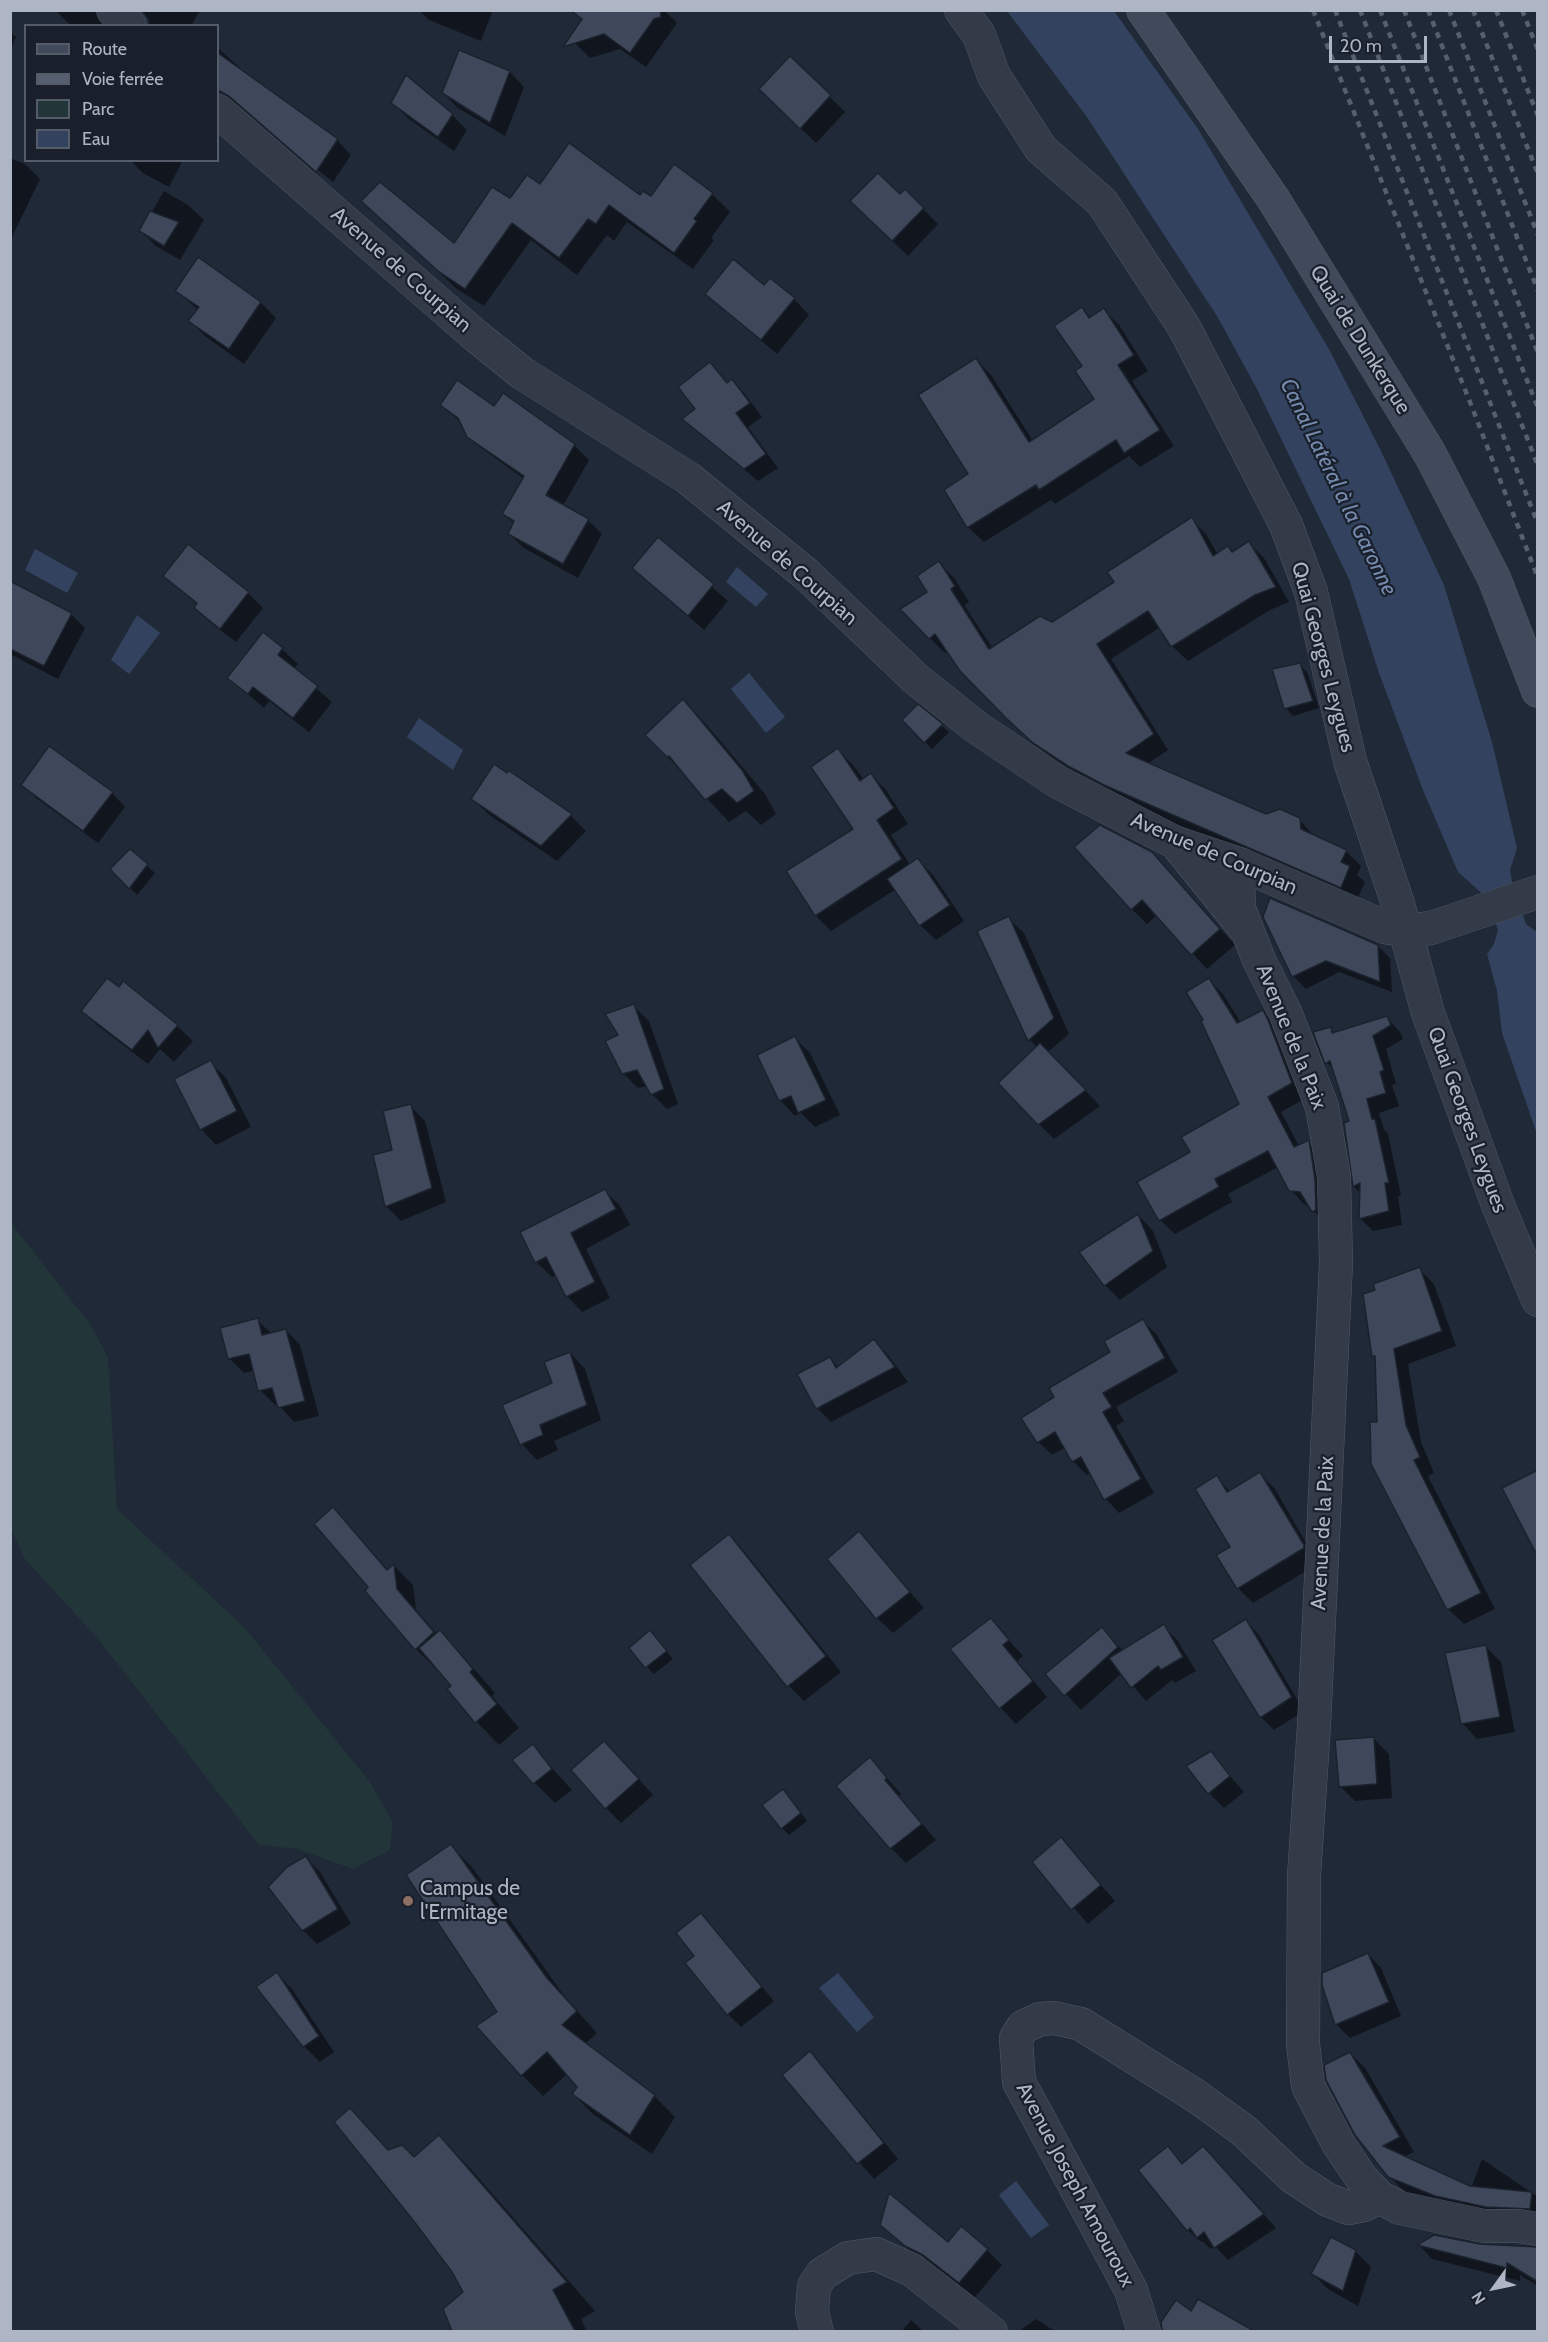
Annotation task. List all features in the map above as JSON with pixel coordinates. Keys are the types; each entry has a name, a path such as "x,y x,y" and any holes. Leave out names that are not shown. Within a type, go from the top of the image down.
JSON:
{"street":[{"path":"113,10 128,24"},
{"name":"Quai Georges Leygues","path":"961,10 980,35 994,76 1041,149 1102,202 1184,327 1286,525 1311,592 1350,761 1419,929 1411,956 1432,1024 1498,1204 1538,1300"},
{"name":"Quai de Dunkerque","path":"1143,10 1274,200 1430,454 1494,578 1538,691"},
{"name":"Avenue de Courpian","path":"219,112 522,373 688,478 806,574 902,668 976,727 1058,782 1176,843 1242,866 1385,927 1419,929"},
{"path":"1176,843 1250,935"},
{"name":"Avenue de la Paix","path":"1242,866 1238,879 1239,909 1285,1012 1322,1107 1334,1177 1336,1263 1314,1725 1304,1876 1305,2065 1308,2086 1356,2171 1389,2203"},
{"path":"1419,929 1538,892"},
{"name":"Avenue Joseph Amouroux","path":"1144,2331 1131,2290 1019,2082 1016,2038 1023,2027 1040,2019 1054,2018 1081,2024 1196,2096 1243,2130 1294,2178 1328,2200 1349,2208 1389,2203"},
{"path":"1389,2203 1484,2226 1518,2226 1538,2229"},
{"path":"817,2331 812,2312 814,2286 822,2274 849,2258 876,2254 912,2270 991,2331"}],"green space":[{"path":"11,1223 90,1324 108,1357 117,1509 244,1627 370,1782 393,1822 390,1850 353,1869 297,1849 259,1845 98,1639 24,1558 10,1526"}],"water":[{"name":"Canal Latéral à la Garonne","path":"1007,11 1114,11 1198,129 1330,351 1380,449 1444,585 1492,742 1517,848 1510,870 1512,881 1526,924 1537,932 1537,1134 1502,1033 1497,991 1487,954 1494,944 1498,930 1487,898 1458,872 1423,790 1379,673 1349,579 1257,389 1217,316 1087,117"},
{"path":"35,549 78,573 67,593 25,570"},
{"path":"737,567 768,594 756,607 726,582"},
{"path":"137,615 160,633 129,674 111,660"},
{"path":"749,673 785,717 766,733 731,689"},
{"path":"419,718 463,750 453,770 407,737"},
{"path":"838,1973 874,2017 857,2032 819,1988"},
{"path":"1016,2181 1049,2225 1031,2238 999,2195"}],"building":[{"path":"570,10 660,10 661,17 654,19 630,53 604,34 563,47 582,19"},
{"path":"459,50 510,71 490,123 442,93"},
{"path":"219,54 338,139 316,172 230,97 219,91"},
{"path":"790,56 831,95 800,129 759,89"},
{"path":"406,75 453,114 438,137 391,103"},
{"path":"569,143 640,195 643,191 651,196 674,164 713,193 694,219 697,221 674,253 609,205 596,224 588,219 559,258 512,223 465,289 438,271 361,201 380,182 454,243 492,187 510,198 527,175 540,184"},
{"path":"878,173 900,194 905,189 924,208 892,241 850,201"},
{"path":"150,211 179,222 164,246 139,231"},
{"path":"198,257 261,302 229,349 188,321 199,307 175,291"},
{"path":"733,259 764,285 770,278 795,298 761,340 705,294"},
{"path":"1082,307 1089,318 1104,308 1134,355 1118,365 1160,430 1124,453 1116,440 1039,490 1036,485 967,528 944,490 968,474 918,395 976,358 1029,442 1094,399 1075,371 1082,366 1054,326"},
{"path":"710,362 727,383 732,379 750,403 736,413 766,454 744,469 682,419 695,409 678,387"},
{"path":"457,380 494,406 503,393 575,444 546,495 589,519 563,564 508,534 514,521 502,514 524,476 467,437 458,418 440,405"},
{"path":"1192,517 1213,556 1228,546 1232,552 1249,541 1276,587 1255,595 1171,647 1148,611 1097,644 1154,734 1126,753 1266,814 1280,809 1300,818 1301,829 1347,850 1341,862 1350,866 1341,888 1104,785 1068,766 1033,743 1007,719 960,671 935,634 929,639 900,609 927,592 917,576 939,561 955,586 951,589 989,649 1040,616 1052,622 1114,582 1107,572"},
{"path":"658,537 714,584 688,616 632,568"},
{"path":"188,544 249,592 220,629 194,608 197,603 163,576"},
{"path":"10,581 72,613 44,666 10,649"},
{"path":"263,632 283,648 278,655 318,686 293,718 253,687 248,694 227,678"},
{"path":"1300,663 1313,701 1284,709 1272,669"},
{"path":"683,699 742,770 754,791 737,803 722,789 705,800 669,756 667,757 645,735"},
{"path":"918,704 943,724 924,743 902,720"},
{"path":"49,746 113,792 83,831 21,785"},
{"path":"838,748 860,781 871,773 894,808 877,820 902,859 815,916 786,871 853,829 811,767"},
{"path":"494,764 507,773 508,770 572,814 541,846 471,799"},
{"path":"1100,825 1152,852 1220,929 1191,955 1142,900 1131,910 1074,847"},
{"path":"130,849 148,864 129,889 110,869"},
{"path":"918,858 950,905 919,926 887,879"},
{"path":"1270,898 1378,945 1380,982 1326,961 1292,977 1263,917"},
{"path":"1009,916 1054,1018 1028,1041 977,931"},
{"path":"107,978 119,987 123,981 178,1025 158,1048 148,1030 132,1050 81,1011"},
{"path":"1209,978 1237,1023 1263,1010 1268,1020 1292,1083 1268,1097 1294,1147 1309,1140 1315,1179 1316,1210 1312,1212 1300,1192 1289,1191 1268,1151 1215,1179 1219,1187 1159,1221 1137,1182 1190,1152 1181,1137 1239,1104 1201,1021 1203,1020 1186,992"},
{"path":"634,1004 664,1089 651,1095 637,1070 622,1074 605,1041 618,1035 605,1014"},
{"path":"1387,1016 1391,1025 1373,1036 1384,1070 1380,1072 1386,1093 1367,1099 1372,1119 1375,1119 1389,1183 1385,1183 1389,1211 1359,1219 1360,1183 1353,1187 1344,1123 1349,1121 1330,1061 1325,1064 1313,1032 1331,1027 1332,1033"},
{"path":"795,1036 826,1100 798,1113 791,1096 779,1101 757,1055"},
{"path":"1040,1043 1086,1090 1038,1125 998,1083"},
{"path":"211,1060 237,1111 200,1130 174,1079"},
{"path":"411,1104 432,1188 385,1207 373,1155 392,1150 383,1111"},
{"path":"605,1189 616,1209 571,1233 595,1282 566,1297 546,1257 535,1263 520,1232"},
{"path":"1138,1214 1153,1251 1104,1286 1079,1252"},
{"path":"1420,1267 1442,1331 1394,1349 1406,1425 1420,1457 1414,1460 1481,1593 1447,1610 1371,1464 1370,1422 1377,1422 1375,1356 1372,1357 1363,1294 1375,1290 1373,1284"},
{"path":"258,1318 262,1335 286,1329 305,1401 278,1408 272,1388 258,1391 249,1354 228,1359 220,1328"},
{"path":"1143,1319 1165,1358 1103,1393 1112,1407 1103,1412 1141,1479 1104,1500 1081,1457 1072,1462 1055,1432 1037,1443 1021,1418 1054,1397 1049,1388 1110,1352 1104,1341"},
{"path":"874,1339 895,1367 816,1409 797,1374 830,1357 836,1368"},
{"path":"570,1352 587,1405 540,1425 543,1435 520,1445 502,1405 552,1383 544,1362"},
{"path":"1538,1470 1538,1557 1502,1488"},
{"path":"1260,1472 1304,1548 1237,1589 1216,1555 1230,1547 1195,1489 1217,1475 1227,1492"},
{"path":"333,1507 387,1570 394,1564 397,1589 434,1632 415,1650 365,1591 368,1587 314,1524"},
{"path":"859,1531 910,1592 876,1619 827,1559"},
{"path":"729,1534 826,1656 787,1687 690,1565"},
{"path":"991,1618 1009,1640 1003,1645 1033,1681 999,1709 950,1649"},
{"path":"1246,1619 1292,1697 1260,1718 1212,1640"},
{"path":"1164,1624 1183,1657 1161,1670 1158,1666 1131,1688 1109,1658"},
{"path":"1102,1627 1118,1647 1064,1696 1045,1674"},
{"path":"440,1630 473,1669 470,1672 497,1704 475,1723 447,1689 451,1686 419,1648"},
{"path":"650,1630 667,1651 645,1668 629,1648"},
{"path":"1486,1645 1500,1717 1461,1724 1445,1653"},
{"path":"1374,1737 1377,1784 1339,1787 1335,1740"},
{"path":"604,1741 639,1779 605,1809 571,1770"},
{"path":"533,1744 552,1769 533,1784 512,1760"},
{"path":"1211,1751 1230,1776 1208,1794 1186,1766"},
{"path":"870,1757 887,1778 885,1780 922,1824 890,1849 836,1786"},
{"path":"783,1789 801,1813 781,1829 762,1805"},
{"path":"1061,1837 1101,1885 1071,1910 1032,1862"},
{"path":"451,1844 547,1978 577,2011 562,2025 655,2095 630,2135 572,2094 577,2087 547,2052 521,2076 476,2026 497,2012 406,1875"},
{"path":"306,1856 338,1909 302,1931 268,1887 287,1867"},
{"path":"701,1913 762,1987 727,2015 685,1963 694,1956 676,1933"},
{"path":"1368,1953 1389,2002 1335,2025 1322,1985 1322,1973"},
{"path":"277,1972 319,2036 303,2047 256,1987"},
{"path":"810,2051 884,2143 857,2164 782,2075"},
{"path":"1350,2052 1400,2137 1383,2146 1470,2186 1532,2192 1530,2209 1486,2207 1435,2196 1388,2177 1355,2135 1326,2080 1324,2065"},
{"path":"350,2108 388,2150 402,2145 414,2157 439,2135 567,2282 553,2290 575,2331 452,2331 443,2309 463,2292 452,2272 413,2220 334,2122"},
{"path":"1168,2146 1182,2164 1203,2146 1264,2214 1214,2248 1204,2232 1197,2238 1190,2228 1187,2231 1138,2170"},
{"path":"889,2193 948,2242 961,2226 988,2249 959,2283 923,2255 905,2246 880,2225"},
{"path":"1434,2235 1480,2244 1538,2247 1538,2282 1507,2263 1507,2268 1417,2245"},
{"path":"1331,2237 1356,2250 1343,2291 1311,2274"},
{"path":"1198,2299 1254,2331 1162,2331 1161,2322 1176,2300 1191,2311"}],"railway":[{"path":"1313,10 1538,578"},
{"path":"1335,10 1538,524"},
{"path":"1360,10 1538,466"},
{"path":"1380,10 1538,408"},
{"path":"1404,10 1538,353"},
{"path":"1428,10 1538,291"},
{"path":"1449,10 1538,235"},
{"path":"1473,10 1538,174"},
{"path":"1496,10 1538,116"},
{"path":"1522,10 1538,50"}],"place":[{"name":"Campus de l'Ermitage","path":"408,1901"}]}
